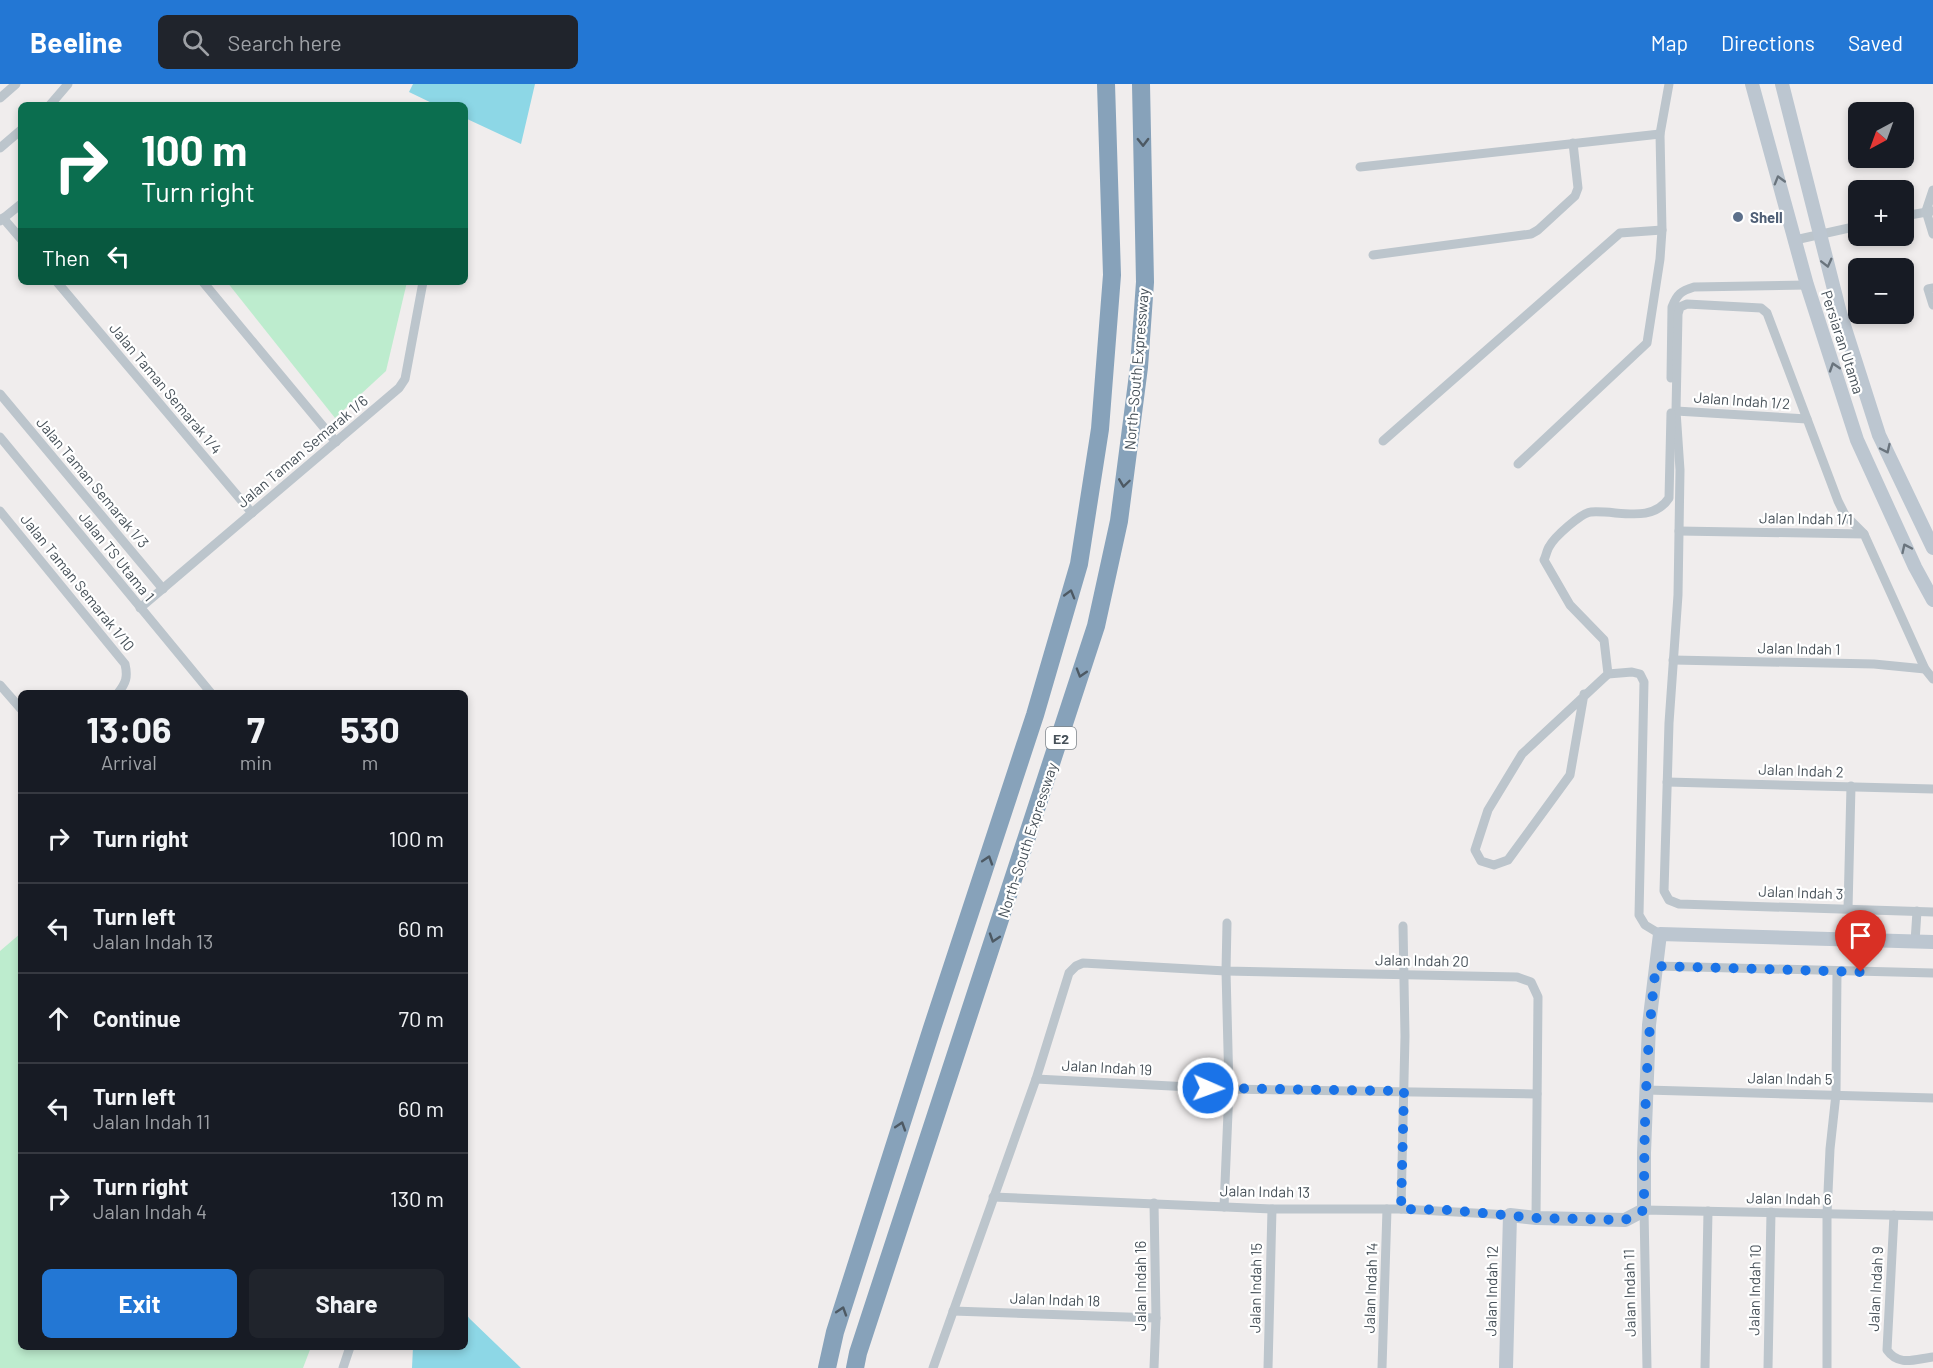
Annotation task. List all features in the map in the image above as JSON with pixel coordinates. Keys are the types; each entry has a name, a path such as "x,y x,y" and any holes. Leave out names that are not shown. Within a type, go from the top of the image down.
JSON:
{"highway":[{"name":"North–South Expressway","path":"827,1368 868,1230 1035,715 1078,564 1100,429 1112,275 1106,84"},
{"name":"North–South Expressway","path":"855,1368 1096,626 1119,521 1139,367 1144,282 1141,84"}],"main road":[{"name":"Persiaran Utama","path":"1752,84 1807,285 1857,440 1915,567 1933,600"},
{"name":"Persiaran Utama","path":"1782,84 1840,313 1879,435 1933,548"},
{"path":"1660,934 1933,942"},
{"name":"Jalan Indah 11","path":"1644,1210 1649,1025 1660,934"},
{"name":"Jalan Indah 13","path":"1510,1215 1536,1218 1625,1220 1644,1210"},
{"name":"Jalan Indah 12","path":"1506,1368 1510,1215"}],"street":[{"path":"0,98 16,84"},
{"path":"53,102 68,84"},
{"path":"1518,464 1647,343 1660,259 1662,230 1660,134 1669,84"},
{"path":"0,148 18,133"},
{"path":"1360,167 1660,134"},
{"path":"1373,255 1531,234 1575,196 1578,188 1573,143"},
{"path":"1933,190 1930,211 1933,234"},
{"path":"18,206 2,219 18,236"},
{"path":"1914,214 1930,211"},
{"path":"1795,240 1848,228"},
{"path":"1383,441 1620,233 1662,230"},
{"name":"Jalan Taman Semarak 1/4","path":"60,285 252,513"},
{"path":"205,285 336,442"},
{"name":"Jalan Taman Semarak 1/6","path":"140,608 399,388 405,379 422,285"},
{"path":"1608,674 1604,640 1570,605 1544,560 1549,546 1566,528 1589,512 1652,512 1663,506 1669,498 1672,307 1676,297 1682,290 1694,288 1807,285"},
{"path":"1933,288 1928,289 1933,305"},
{"path":"1667,782 1678,595 1680,470 1676,411 1680,307 1687,304 1761,308 1767,313 1838,501 1845,515 1864,534"},
{"name":"Jalan Taman Semarak 1/3","path":"0,394 163,589"},
{"name":"Jalan Indah 1/2","path":"1676,411 1807,419"},
{"name":"Jalan TS Utama 1","path":"0,437 208,690"},
{"name":"Jalan Taman Semarak 1/10","path":"0,511 125,664 128,675 120,690"},
{"name":"Jalan Indah 1/1","path":"1679,531 1864,534 1925,669 1933,680"},
{"name":"Jalan Indah 1","path":"1673,660 1874,664 1925,669"},
{"path":"1584,694 1570,774 1508,860 1494,865 1481,861 1475,850 1488,810 1522,754 1584,694 1608,674 1632,672 1640,674 1644,682 1640,915 1645,925 1660,934"},
{"path":"0,685 18,706"},
{"name":"Jalan Indah 2","path":"1667,782 1933,789"},
{"name":"Jalan Indah 3","path":"1667,782 1664,891 1670,900 1679,904 1933,912"},
{"path":"1848,909 1851,786"},
{"path":"1915,942 1917,911"},
{"path":"1224,1207 1229,1089 1227,923"},
{"path":"1401,1209 1405,974 1403,926"},
{"name":"Jalan Indah 20","path":"1036,1079 1069,973 1083,963 1226,971 1517,976 1531,982 1538,997 1536,1218"},
{"path":"1656,966 1933,973"},
{"path":"1827,1368 1827,1214 1830,1149 1836,1094 1837,971"},
{"path":"933,1368 1036,1079"},
{"name":"Jalan Indah 19","path":"1036,1079 1229,1089 1537,1094"},
{"name":"Jalan Indah 5","path":"1646,1090 1933,1098"},
{"name":"Jalan Indah 13","path":"993,1197 1272,1209 1401,1209 1510,1215"},
{"name":"Jalan Indah 16","path":"1154,1203 1156,1318 1154,1368"},
{"name":"Jalan Indah 15","path":"1269,1368 1272,1209"},
{"name":"Jalan Indah 14","path":"1382,1368 1387,1209"},
{"name":"Jalan Indah 6","path":"1644,1210 1933,1216"},
{"name":"Jalan Indah 11","path":"1644,1210 1647,1368"},
{"path":"1705,1368 1708,1211"},
{"name":"Jalan Indah 10","path":"1768,1368 1771,1212"},
{"name":"Jalan Indah 9","path":"1894,1215 1887,1350 1893,1358 1900,1361 1933,1357"},
{"name":"Jalan Indah 18","path":"953,1311 1156,1318"},
{"path":"343,1368 349,1350"}],"green space":[{"path":"229,285 406,285 386,371 335,418"},
{"path":"18,936 18,1350 310,1350 303,1368 0,1368 0,951"}],"water":[{"path":"413,84 535,84 521,144 468,119 468,102 430,102 409,92"},
{"path":"468,1317 521,1368 412,1368 413,1350 468,1350"}],"place":[{"name":"Shell","path":"1738,217"}],"route":[{"path":"1208,1088 1404,1091 1401,1209 1449,1210 1536,1218 1625,1220 1644,1210 1649,1025 1656,966 1861,972"}]}
